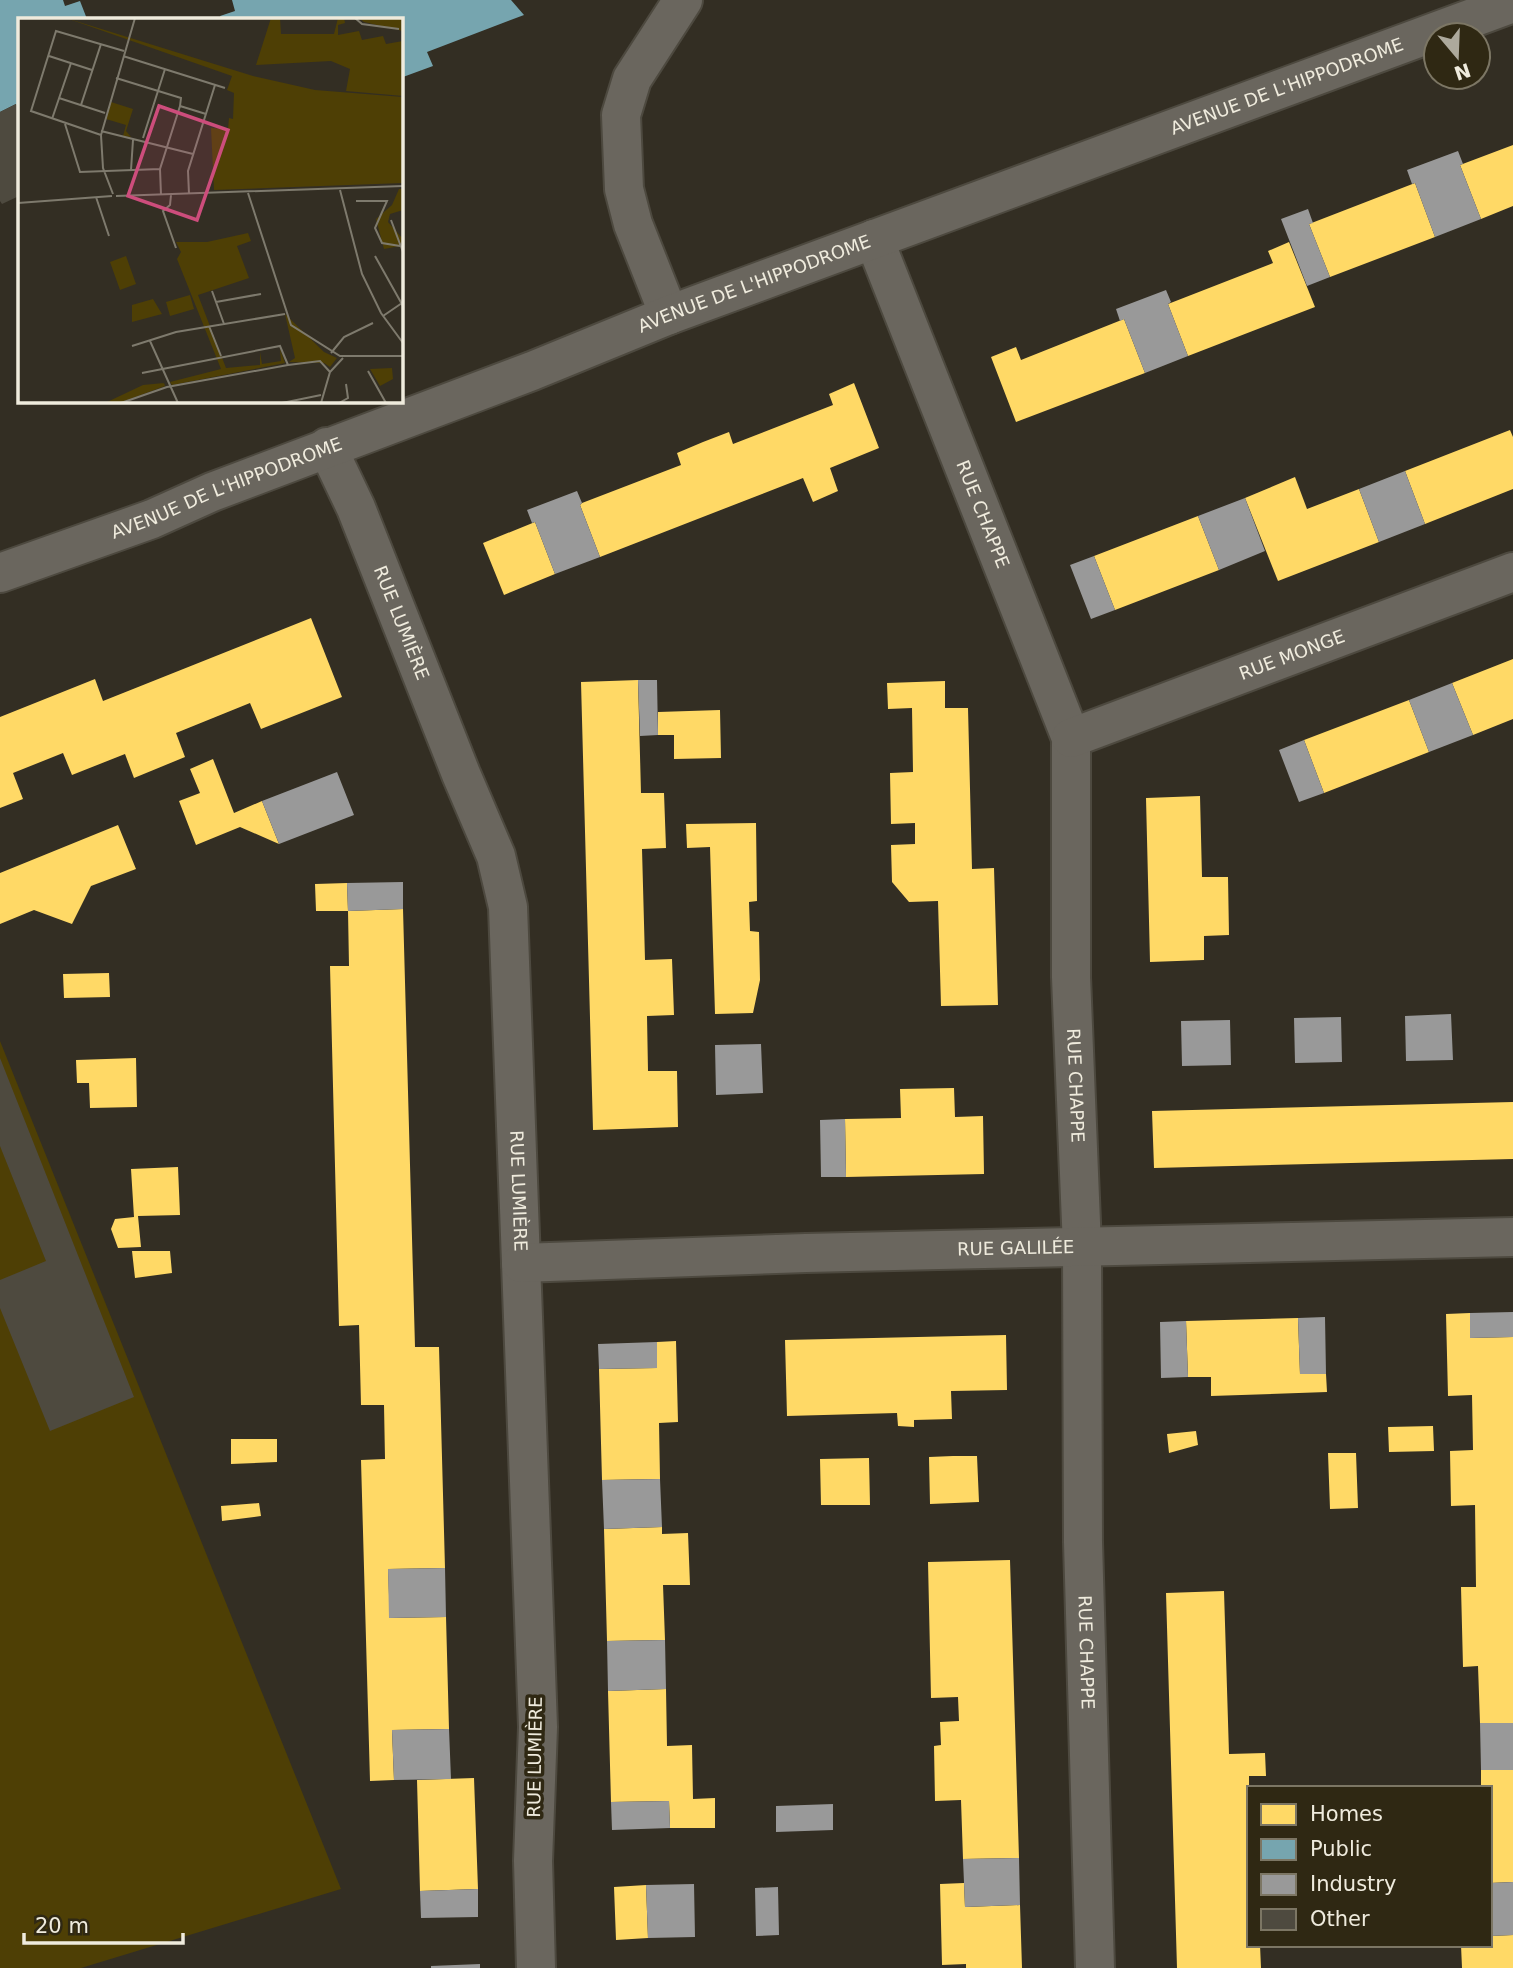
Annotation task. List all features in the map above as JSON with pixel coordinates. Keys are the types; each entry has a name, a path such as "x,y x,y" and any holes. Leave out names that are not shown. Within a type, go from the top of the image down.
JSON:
{"street":[{"path":"669,315 633,224 624,189 621,114 632,79 683,0"},
{"name":"AVENUE DE L'HIPPODROME","path":"0,573 152,519 327,447 532,371 669,315 1513,3"},
{"name":"RUE CHAPPE","path":"874,239 1071,738 1070,977 1082,1247 1083,1542 1096,1968"},
{"name":"RUE LUMIÈRE","path":"327,447 356,508 501,872 508,907 538,1727 533,1861 536,1968"},
{"name":"RUE MONGE","path":"1071,738 1513,572"},
{"name":"RUE GALILÉE","path":"520,1263 779,1254 1513,1237"}],"shaded area":[{"path":"0,1041 341,1889 81,1968 0,1968"}],"building: Homes":[{"path":"1513,145 1513,206 1481,219 1460,165"},
{"path":"1415,183 1435,237 1330,277 1309,224"},
{"path":"1289,242 1315,307 1188,356 1168,304 1273,263 1268,251"},
{"path":"1124,319 1145,373 1016,422 991,357 1016,347 1021,360"},
{"path":"854,383 879,448 830,468 838,491 813,502 803,478 600,557 580,505 582,503 681,465 677,453 703,442 729,432 733,444 833,405 829,394"},
{"path":"1510,430 1513,437 1513,489 1425,524 1405,471"},
{"path":"1295,477 1307,509 1359,489 1379,542 1278,581 1245,498"},
{"path":"1198,516 1219,570 1115,610 1094,556"},
{"path":"535,522 555,574 504,595 483,543"},
{"path":"311,618 342,697 261,729 250,703 176,733 185,757 134,778 125,754 72,775 63,753 13,773 23,799 0,808 0,717 95,679 103,701"},
{"path":"1513,659 1513,719 1473,735 1452,683"},
{"path":"638,680 641,793 664,793 666,848 642,849 645,960 672,959 674,1015 647,1016 648,1071 677,1071 678,1127 593,1130 581,682"},
{"path":"945,681 945,708 968,708 972,869 994,868 998,1005 941,1006 938,901 909,902 892,882 891,845 915,844 915,823 891,824 890,773 913,772 912,708 888,709 887,683"},
{"path":"1409,700 1429,752 1324,793 1304,740"},
{"path":"720,710 721,758 674,759 674,735 658,735 658,712"},
{"path":"213,759 234,813 262,801 279,844 240,827 196,845 179,801 200,793 190,769"},
{"path":"1200,796 1202,877 1228,877 1229,935 1204,936 1204,960 1150,962 1146,798"},
{"path":"756,823 757,901 749,902 750,931 759,932 760,980 753,1013 715,1014 710,847 687,848 686,824"},
{"path":"118,825 136,869 91,886 72,924 34,910 0,924 0,873"},
{"path":"347,883 348,911 316,911 315,884"},
{"path":"403,909 415,1347 439,1347 445,1568 388,1569 389,1618 446,1617 449,1729 392,1730 394,1780 370,1781 361,1460 385,1459 384,1405 361,1405 359,1325 339,1326 330,966 349,966 348,911"},
{"path":"109,973 110,997 64,998 63,974"},
{"path":"136,1058 137,1107 90,1108 89,1083 77,1083 76,1060"},
{"path":"954,1088 955,1117 983,1116 984,1174 846,1177 845,1119 901,1118 900,1089"},
{"path":"1513,1102 1513,1159 1154,1168 1152,1111"},
{"path":"178,1167 180,1215 138,1216 141,1247 118,1248 111,1229 115,1219 134,1217 131,1169"},
{"path":"132,1251 170,1251 172,1273 135,1278"},
{"path":"1470,1313 1470,1338 1513,1337 1513,1723 1480,1723 1478,1666 1463,1667 1461,1587 1476,1587 1475,1505 1451,1506 1450,1451 1473,1450 1472,1395 1448,1396 1446,1314"},
{"path":"1298,1318 1300,1374 1326,1374 1327,1392 1211,1396 1211,1377 1188,1377 1186,1321"},
{"path":"1006,1335 1007,1390 951,1391 952,1419 914,1420 914,1427 898,1426 897,1413 787,1416 785,1340"},
{"path":"676,1341 678,1422 659,1423 660,1479 602,1480 599,1369 657,1368 657,1342"},
{"path":"1433,1426 1434,1451 1389,1452 1388,1427"},
{"path":"1196,1431 1198,1445 1169,1453 1167,1434"},
{"path":"231,1439 277,1439 277,1462 231,1464"},
{"path":"1328,1453 1356,1453 1358,1508 1330,1509"},
{"path":"977,1456 979,1502 930,1504 929,1457"},
{"path":"869,1458 870,1505 821,1505 820,1459"},
{"path":"259,1503 261,1516 222,1521 221,1506"},
{"path":"662,1527 662,1534 688,1533 690,1585 663,1585 665,1640 607,1641 604,1529"},
{"path":"1010,1560 1019,1858 963,1859 961,1800 935,1801 934,1746 941,1745 940,1722 959,1721 958,1697 931,1698 928,1562"},
{"path":"1224,1591 1229,1754 1265,1753 1266,1776 1249,1776 1247,1786 1247,1947 1260,1947 1261,1968 1177,1968 1166,1593"},
{"path":"666,1689 667,1746 692,1745 693,1799 715,1798 715,1828 670,1828 669,1801 611,1802 608,1691"},
{"path":"1481,1770 1513,1770 1513,1882 1492,1883 1492,1786 1481,1786"},
{"path":"474,1778 478,1889 420,1891 417,1780"},
{"path":"964,1883 965,1907 1020,1905 1022,1968 942,1965 940,1884"},
{"path":"646,1885 648,1938 616,1940 614,1887"},
{"path":"1513,1935 1513,1968 1462,1968 1461,1947 1492,1947 1492,1936"}],"building: Public":[{"path":"0,0 63,0 65,6 80,1 87,18 18,18 18,108 16,104 0,112"},
{"path":"232,0 511,0 524,15 427,52 433,66 403,77 402,18 221,18 235,11"}],"building: Industry":[{"path":"1458,151 1463,164 1460,165 1481,219 1435,237 1415,183 1412,184 1407,170"},
{"path":"1308,209 1313,223 1309,224 1330,277 1307,286 1281,219"},
{"path":"1166,290 1171,302 1168,304 1188,356 1145,373 1124,319 1120,321 1116,309"},
{"path":"1405,471 1425,524 1379,542 1359,489"},
{"path":"577,491 600,557 555,574 535,522 532,523 527,510"},
{"path":"1245,498 1265,551 1219,570 1198,516"},
{"path":"1094,556 1115,610 1091,619 1070,565"},
{"path":"638,680 657,680 658,735 640,736"},
{"path":"1452,683 1473,735 1429,752 1409,700"},
{"path":"1304,740 1324,793 1299,802 1279,750"},
{"path":"337,772 354,815 279,844 262,801"},
{"path":"403,882 403,909 348,911 347,883"},
{"path":"1451,1014 1453,1060 1406,1061 1405,1016"},
{"path":"1341,1017 1342,1062 1295,1063 1294,1018"},
{"path":"1230,1020 1231,1065 1182,1066 1181,1021"},
{"path":"761,1044 763,1093 716,1095 715,1045"},
{"path":"845,1119 846,1177 821,1177 820,1120"},
{"path":"1513,1312 1513,1337 1470,1338 1470,1313"},
{"path":"1325,1317 1326,1374 1300,1374 1298,1318"},
{"path":"1186,1321 1188,1377 1161,1378 1160,1322"},
{"path":"657,1342 657,1368 599,1369 598,1344"},
{"path":"660,1479 662,1527 604,1529 602,1480"},
{"path":"445,1568 446,1617 389,1618 388,1569"},
{"path":"665,1640 666,1689 608,1691 607,1641"},
{"path":"1480,1723 1513,1723 1513,1770 1481,1770"},
{"path":"449,1729 451,1779 394,1780 392,1730"},
{"path":"669,1801 670,1828 612,1830 611,1802"},
{"path":"833,1804 833,1830 776,1832 776,1806"},
{"path":"1019,1858 1020,1905 965,1907 963,1859"},
{"path":"1513,1882 1513,1935 1492,1936 1492,1883"},
{"path":"694,1884 695,1937 648,1938 646,1885"},
{"path":"778,1887 779,1935 756,1936 755,1888"},
{"path":"478,1889 478,1917 421,1918 420,1891"},
{"path":"480,1964 480,1968 431,1968 431,1966"}],"building: Other":[{"path":"16,104 18,108 18,196 2,204 0,201 0,112"},
{"path":"0,1058 134,1397 50,1431 0,1308 0,1280 46,1261 0,1146"}]}
